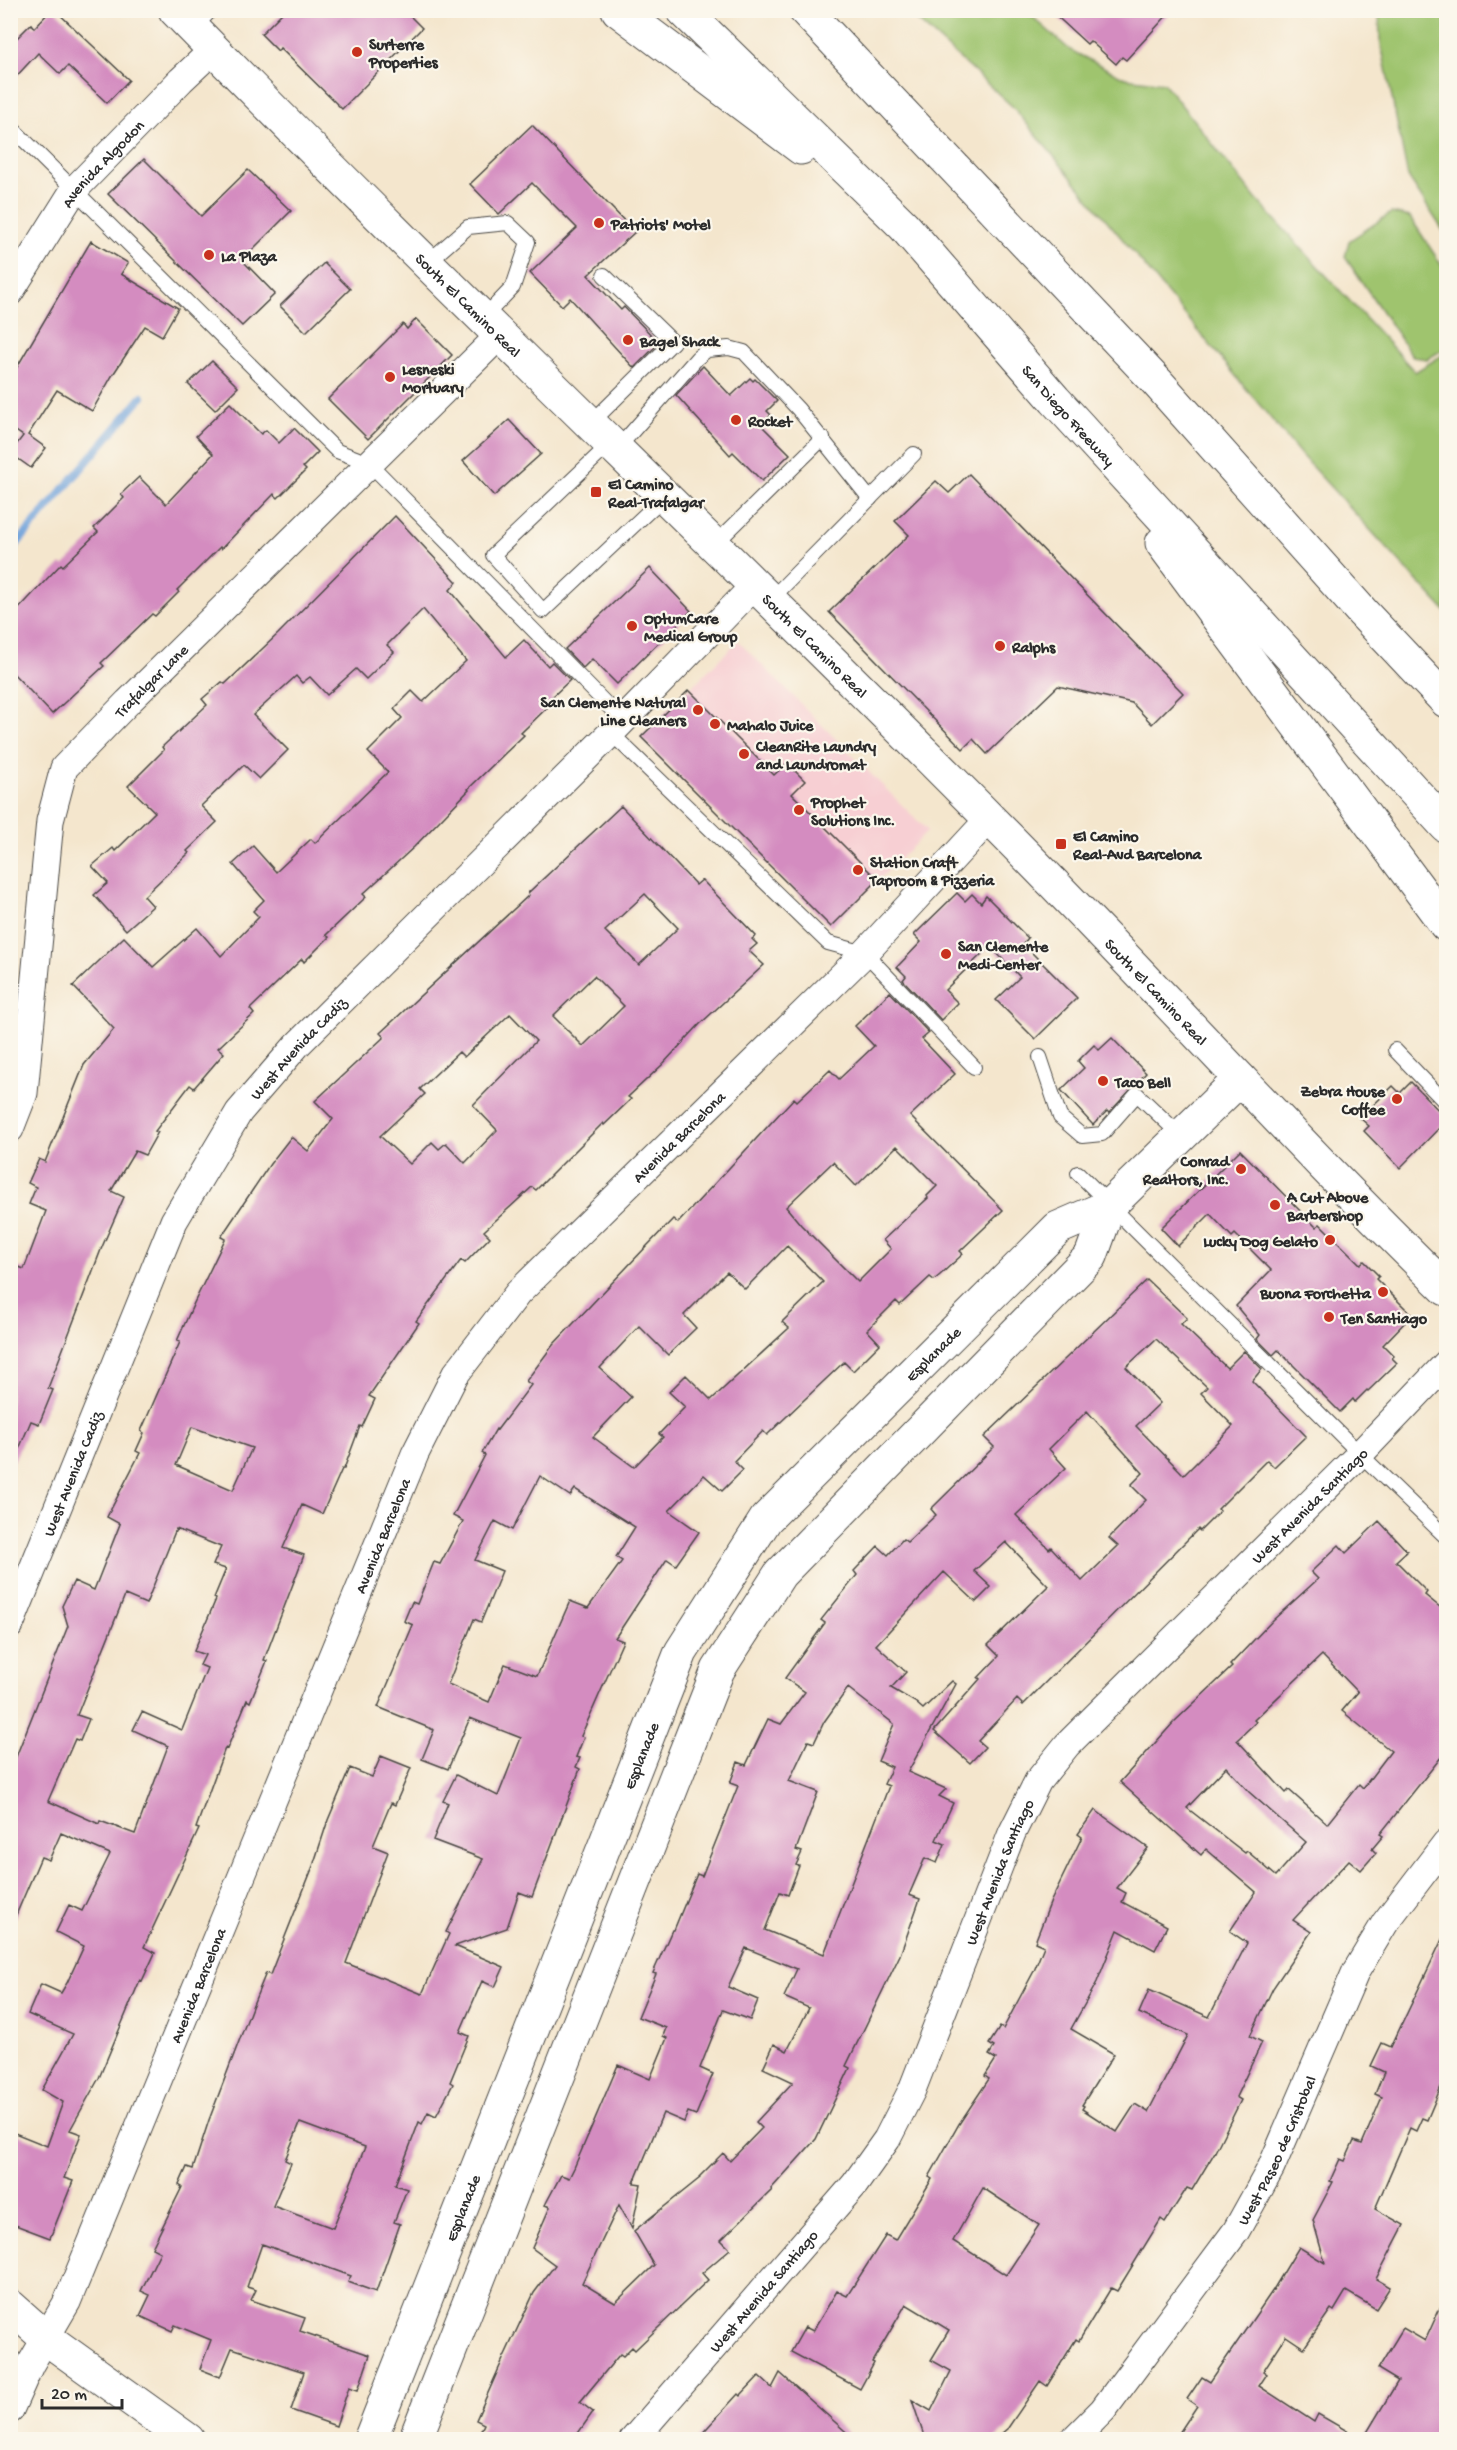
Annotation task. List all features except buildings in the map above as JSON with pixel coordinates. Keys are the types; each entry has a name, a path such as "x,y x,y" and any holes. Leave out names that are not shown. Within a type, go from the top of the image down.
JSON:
{"main road":[{"path":"618,10 904,226"},
{"name":"San Diego Freeway","path":"682,10 904,226 1055,400 1446,826"},
{"path":"805,10 1158,382 1364,613 1446,701"},
{"name":"South El Camino Real","path":"198,25 428,262 990,818 1133,964 1240,1079 1446,1289"},
{"path":"1055,400 1446,925"},
{"name":"Esplanade","path":"370,2439 681,1652 766,1519 1058,1228 1109,1206 1240,1079"},
{"name":"Esplanade","path":"416,2439 718,1670 780,1574 1091,1256 1109,1206"},
{"path":"681,1652 718,1670"},
{"path":"492,2127 532,2144"},
{"path":"10,2306 46,2338 188,2439"}],"street":[{"name":"Avenida Algodon","path":"10,292 74,190 181,80 198,25"},
{"name":"Trafalgar Lane","path":"10,1130 24,1093 50,821 64,768 369,463 493,326"},
{"name":"West Avenida Cadiz","path":"10,1625 174,1221 239,1112 297,1045 617,727 762,593"},
{"name":"Avenida Barcelona","path":"10,2410 30,2365 67,2302 415,1454 454,1375 518,1293 865,952 990,818"},
{"name":"West Avenida Santiago","path":"633,2439 855,2184 887,2139 912,2090 1012,1833 1038,1781 1067,1746 1360,1454 1446,1364"},
{"name":"West Paseo de Cristobal","path":"1073,2439 1102,2410 1236,2230 1272,2168 1356,1971 1385,1923 1446,1843"}],"lane":[{"path":"10,126 337,451 369,463 617,727 828,943 865,952 974,1066"},
{"path":"428,262 468,227 508,223 515,229 528,243 513,288 493,326"},
{"path":"604,275 673,342 606,438"},
{"path":"665,496 543,611 493,555 606,438 707,350 729,348 744,352 823,438 870,499"},
{"path":"714,545 823,438"},
{"path":"762,593 870,499 914,454"},
{"path":"1395,1050 1446,1103"},
{"path":"1040,1057 1060,1117 1083,1136 1102,1134 1137,1094 1181,1137"},
{"path":"1078,1173 1446,1537"}],"shaded area":[{"path":"738,641 928,831 831,927 641,737"}],"green space":[{"path":"907,11 1026,11 1070,50 1125,78 1164,83 1256,199 1415,372 1446,353 1446,612 1302,456 1013,107"},
{"path":"1379,11 1446,11 1446,235 1408,177 1380,39"},
{"path":"1391,213 1410,217 1446,272 1446,348 1427,359 1413,357 1345,257 1349,241"}],"waterway":[{"path":"10,552 142,397"}],"place":[{"name":"Surterre Properties","path":"357,52"},
{"name":"Patriots' Motel","path":"599,223"},
{"name":"La Plaza","path":"209,255"},
{"name":"Bagel Shack","path":"628,340"},
{"name":"Lesneski Mortuary","path":"390,377"},
{"name":"Rocket","path":"736,420"},
{"name":"El Camino Real-Trafalgar","path":"596,492"},
{"name":"OptumCare Medical Group","path":"632,626"},
{"name":"Ralphs","path":"1000,646"},
{"name":"San Clemente Natural Line Cleaners","path":"698,710"},
{"name":"Mahalo Juice","path":"715,724"},
{"name":"CleanRite Laundry and Laundromat","path":"744,754"},
{"name":"Prophet Solutions Inc.","path":"799,810"},
{"name":"El Camino Real-Avd Barcelona","path":"1061,844"},
{"name":"Station Craft Taproom & Pizzeria","path":"858,870"},
{"name":"San Clemente Medi-Center","path":"946,954"},
{"name":"Taco Bell","path":"1103,1081"},
{"name":"Zebra House Coffee","path":"1397,1099"},
{"name":"Conrad Realtors, Inc.","path":"1241,1169"},
{"name":"A Cut Above Barbershop","path":"1275,1205"},
{"name":"Lucky Dog Gelato","path":"1330,1240"},
{"name":"Buona Forchetta","path":"1383,1292"},
{"name":"Ten Santiago","path":"1329,1317"}]}
